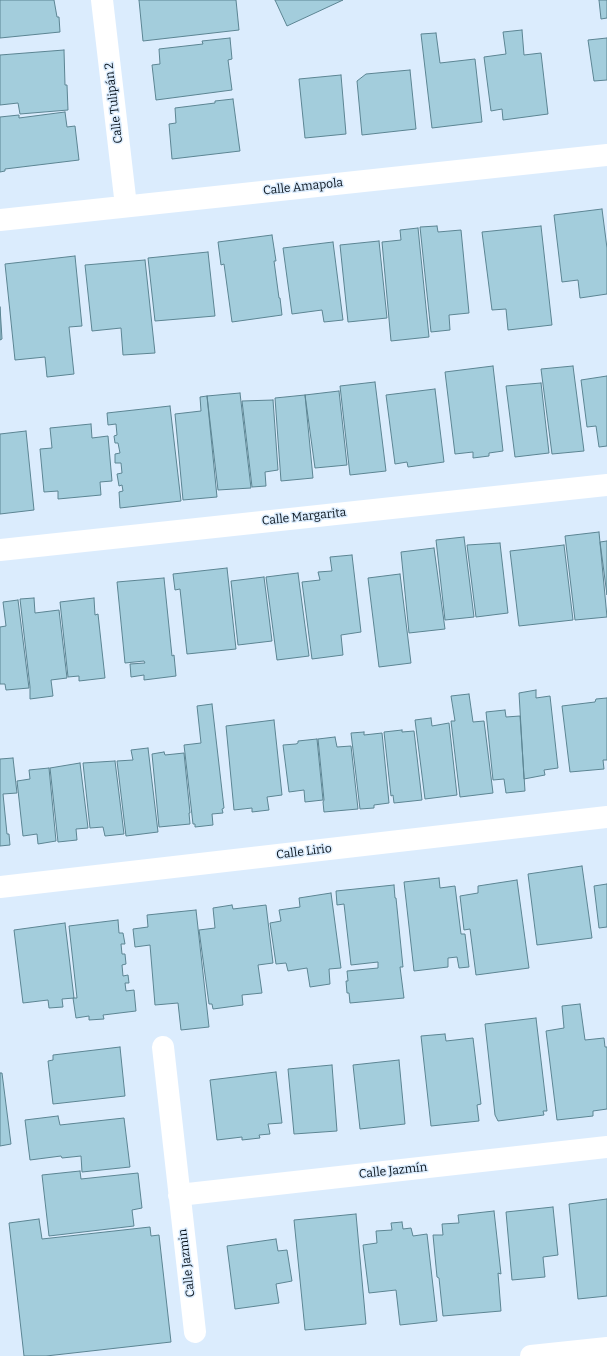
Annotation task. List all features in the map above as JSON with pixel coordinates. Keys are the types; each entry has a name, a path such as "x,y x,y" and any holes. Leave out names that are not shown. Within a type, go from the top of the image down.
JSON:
{"street":[{"name":"Calle Tulipán 2","path":"102,0 126,206"},
{"name":"Calle Amapola","path":"0,220 607,154"},
{"name":"Calle Margarita","path":"0,550 607,484"},
{"name":"Calle Lirio","path":"0,887 607,817"},
{"name":"Calle Jazmin","path":"163,1047 195,1332"},
{"name":"Calle Jazmín","path":"179,1195 607,1147"},
{"path":"531,1356 607,1348"}],"building":[{"path":"0,0 54,0 57,17 59,17 60,32 0,38"},
{"path":"139,0 236,0 239,30 143,41"},
{"path":"275,0 343,0 287,26"},
{"path":"599,0 607,0 607,18 601,19"},
{"path":"522,30 524,55 541,53 548,114 503,120 502,109 491,111 484,57 506,54 503,32"},
{"path":"436,33 440,63 475,59 482,122 432,128 421,34"},
{"path":"230,38 232,59 228,60 232,90 156,100 152,65 160,64 159,49 203,44 202,41"},
{"path":"607,38 607,80 594,81 588,40"},
{"path":"64,50 65,85 67,85 68,110 20,114 18,103 0,105 0,55"},
{"path":"410,70 416,129 362,135 357,81 366,74"},
{"path":"341,75 346,134 305,138 299,79"},
{"path":"233,99 240,151 172,159 169,124 176,123 175,108"},
{"path":"65,112 67,127 75,126 79,160 5,169 5,171 0,172 0,117 19,115 19,118"},
{"path":"602,209 607,248 607,294 580,298 578,280 562,282 554,215"},
{"path":"437,226 438,232 461,230 469,313 449,315 450,330 431,332 420,227"},
{"path":"541,226 552,325 508,330 506,309 492,310 482,232"},
{"path":"418,228 429,337 391,341 382,242 401,240 400,230"},
{"path":"272,235 276,261 274,261 282,315 232,322 224,264 221,265 218,242"},
{"path":"379,241 387,318 348,322 340,245"},
{"path":"333,242 343,320 324,322 322,310 292,314 283,248"},
{"path":"208,252 215,316 155,321 148,258"},
{"path":"75,256 82,326 69,327 74,374 47,377 45,357 15,360 5,264"},
{"path":"145,260 155,353 123,355 121,328 92,331 85,265"},
{"path":"0,307 2,339 0,340"},
{"path":"493,366 503,451 489,453 489,456 473,458 473,452 455,454 445,372"},
{"path":"573,366 584,451 552,454 541,369"},
{"path":"607,376 607,446 599,447 596,426 587,427 581,380"},
{"path":"375,382 386,471 350,475 340,386"},
{"path":"541,383 549,453 515,457 506,386"},
{"path":"435,389 444,462 408,467 407,462 395,464 386,395"},
{"path":"339,391 347,465 315,468 305,395"},
{"path":"240,393 251,488 218,490 207,396"},
{"path":"305,395 313,478 281,481 275,398"},
{"path":"207,396 217,497 183,500 175,414 201,411 200,397"},
{"path":"273,400 278,470 265,472 266,486 252,487 242,401"},
{"path":"170,406 181,501 120,508 119,492 123,491 122,485 119,486 117,474 122,473 121,463 115,463 115,454 120,453 118,443 115,443 114,436 117,435 116,424 108,425 107,413"},
{"path":"91,424 92,438 108,436 112,481 100,482 101,495 58,499 58,491 44,492 40,449 52,448 50,428"},
{"path":"26,431 34,510 0,514 0,434"},
{"path":"599,532 607,617 575,620 565,536"},
{"path":"464,537 474,617 445,620 436,540"},
{"path":"607,541 607,595 600,542"},
{"path":"500,543 508,613 476,617 467,545"},
{"path":"564,545 573,620 519,626 510,551"},
{"path":"434,548 445,629 409,633 401,552"},
{"path":"352,555 361,632 341,635 343,655 312,659 302,582 320,580 318,572 332,571 330,557"},
{"path":"227,568 236,649 187,654 180,589 175,590 173,574"},
{"path":"298,573 309,656 277,660 266,577"},
{"path":"400,574 411,663 379,667 368,578"},
{"path":"264,577 272,641 238,645 231,581"},
{"path":"164,578 172,656 174,655 176,676 144,680 144,675 131,677 130,664 145,663 144,661 125,663 117,582"},
{"path":"34,598 35,613 59,610 67,678 51,680 53,696 30,699 20,599"},
{"path":"94,598 95,615 98,614 105,678 79,681 79,676 68,677 60,602"},
{"path":"18,600 29,688 6,690 5,684 0,684 0,627 6,626 3,602"},
{"path":"536,690 536,698 550,696 558,768 544,770 545,775 524,779 519,693"},
{"path":"469,694 473,722 484,721 493,793 460,797 451,721 455,721 451,696"},
{"path":"607,698 607,760 603,760 604,769 570,772 562,706 595,702 596,699"},
{"path":"212,704 224,808 222,809 223,813 212,814 213,825 195,827 195,824 193,824 184,745 201,743 197,706"},
{"path":"505,710 506,717 520,716 525,791 506,793 504,779 493,780 486,712"},
{"path":"431,718 432,726 449,723 457,795 425,799 415,720"},
{"path":"274,720 282,795 267,797 269,810 252,812 252,808 234,810 226,726"},
{"path":"402,730 402,732 414,731 422,800 394,803 393,795 391,796 384,732"},
{"path":"364,732 364,735 382,733 389,803 374,805 374,808 360,809 351,733"},
{"path":"335,737 337,747 351,746 358,809 324,812 318,739"},
{"path":"317,739 323,800 305,802 304,790 289,792 283,745 296,744 298,741"},
{"path":"148,748 158,832 126,836 117,761 133,760 131,750"},
{"path":"164,752 165,755 184,753 190,824 159,827 152,754"},
{"path":"13,758 17,793 3,794 7,834 9,834 10,845 0,846 0,759"},
{"path":"115,761 124,834 105,836 103,827 90,828 83,763"},
{"path":"80,763 88,828 76,829 77,840 58,842 50,768"},
{"path":"49,768 56,841 38,844 37,834 23,836 17,781 30,779 29,770"},
{"path":"582,866 592,938 537,945 528,874"},
{"path":"439,878 440,888 455,886 461,934 465,934 469,967 459,968 457,957 448,958 448,967 414,971 404,882"},
{"path":"517,880 529,968 476,975 470,929 464,930 460,896 478,893 478,886"},
{"path":"607,884 607,927 599,928 594,886"},
{"path":"394,885 403,967 400,967 404,998 350,1003 349,993 347,993 347,971 378,968 378,962 351,965 344,904 337,905 336,891"},
{"path":"331,893 341,968 329,969 330,984 310,987 307,968 288,971 286,963 276,964 270,923 281,921 279,910 300,907 299,898"},
{"path":"232,905 233,909 266,905 273,963 258,965 262,993 242,995 243,1005 213,1009 212,1004 209,1004 199,930 215,928 213,908"},
{"path":"196,910 209,1027 181,1030 178,1003 155,1005 150,945 135,947 133,929 148,927 147,915"},
{"path":"118,920 119,933 123,933 125,944 121,944 122,954 125,954 126,964 122,965 123,976 128,975 129,983 125,983 126,991 134,990 136,1011 103,1015 104,1019 89,1020 89,1016 76,1018 73,998 77,998 69,926"},
{"path":"65,923 74,998 62,999 63,1007 49,1008 48,1000 23,1003 14,930"},
{"path":"580,1004 585,1040 604,1038 605,1047 607,1047 607,1109 593,1111 593,1116 557,1120 546,1031 564,1028 562,1006"},
{"path":"536,1018 547,1111 543,1111 544,1115 498,1121 495,1115 485,1024"},
{"path":"445,1034 446,1041 473,1038 481,1104 477,1105 479,1121 431,1126 421,1036"},
{"path":"120,1047 125,1096 53,1104 48,1061 53,1060 53,1055"},
{"path":"399,1060 405,1124 360,1129 353,1065"},
{"path":"332,1065 337,1131 294,1134 288,1069"},
{"path":"276,1072 282,1123 268,1124 270,1134 259,1135 260,1138 242,1140 242,1137 217,1140 210,1080"},
{"path":"0,1073 2,1073 11,1144 0,1146"},
{"path":"58,1116 60,1125 124,1118 130,1167 82,1172 81,1156 62,1158 61,1156 30,1160 25,1120"},
{"path":"80,1171 81,1179 138,1173 142,1208 132,1210 134,1226 49,1236 42,1175"},
{"path":"607,1199 607,1296 578,1299 569,1204"},
{"path":"553,1207 558,1255 543,1257 545,1277 512,1280 506,1212"},
{"path":"494,1211 501,1274 498,1273 501,1311 443,1316 433,1235 443,1235 442,1224 459,1223 458,1215"},
{"path":"356,1214 366,1324 305,1330 294,1220"},
{"path":"39,1219 42,1239 150,1227 151,1236 159,1235 171,1342 46,1356 24,1356 9,1223"},
{"path":"402,1222 403,1229 411,1228 413,1236 427,1234 437,1321 400,1325 396,1290 369,1293 363,1245 377,1243 376,1231 392,1230 391,1223"},
{"path":"276,1239 278,1251 287,1250 292,1281 276,1284 279,1303 235,1309 227,1246"}]}
